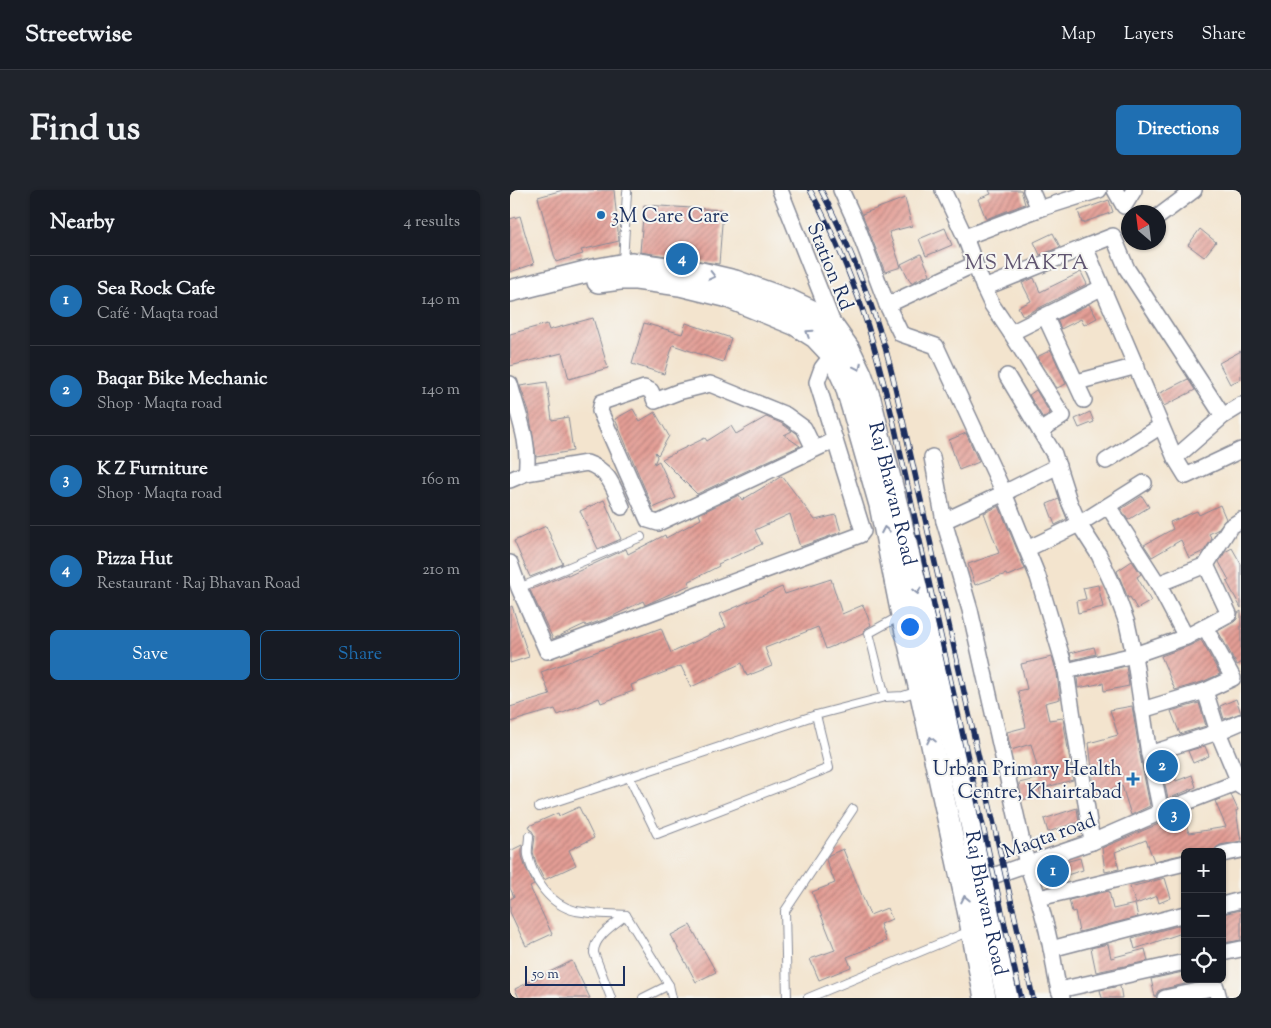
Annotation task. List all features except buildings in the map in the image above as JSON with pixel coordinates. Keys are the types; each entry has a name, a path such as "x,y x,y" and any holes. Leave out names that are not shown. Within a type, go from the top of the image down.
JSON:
{"main road":[{"name":"Raj Bhavan Road","path":"510,292 545,281 630,263 701,273 735,282 810,310 826,320 849,349 870,399 901,522 972,827 981,880 1007,998"},
{"name":"Raj Bhavan Road","path":"510,305 554,292 620,279 636,279 680,285 725,296 796,325 815,337 832,354 848,392 880,506 902,615 972,930 984,998"}],"street":[{"path":"842,190 887,305 901,334 936,346 1027,548 1038,577 1066,671 1092,842"},
{"path":"943,190 965,237 992,305 1012,333 1063,416 1040,431"},
{"path":"1031,190 1039,209"},
{"path":"965,237 1039,209 1099,190"},
{"path":"1115,190 1124,206 1134,190"},
{"path":"1166,212 1194,190"},
{"name":"Station Rd","path":"780,193 834,328"},
{"path":"984,288 1113,236 1121,242"},
{"path":"1085,247 1175,458 1186,476 1241,450"},
{"path":"1124,250 1127,269 1223,416"},
{"path":"887,305 975,264"},
{"path":"1012,333 1101,288"},
{"path":"1045,316 1084,400"},
{"path":"510,563 547,651 860,535 863,531 820,397 817,382 822,368 832,354 834,328"},
{"path":"1077,382 1137,366"},
{"path":"1007,376 1054,454 1079,524 1099,555 1113,585 1127,623 1134,655 1149,754 1161,812"},
{"path":"510,384 526,446 528,463 526,473"},
{"path":"814,450 804,428 786,415 710,384 678,392 655,401 651,391 644,388 602,402 600,411 648,520 658,523 814,450 835,439"},
{"path":"1175,458 1223,416 1241,405"},
{"path":"1106,461 1161,426"},
{"path":"932,457 944,520 970,610 1027,864 1039,898 1061,994 1181,963"},
{"path":"510,480 526,473 588,463 596,466 608,476 622,507"},
{"path":"944,520 1004,494 1058,466"},
{"path":"1027,548 1079,524 1144,483"},
{"path":"1108,506 1158,584 1186,637"},
{"path":"1158,584 1206,565 1230,527 1241,520"},
{"path":"1066,671 1134,655 1186,637 1229,614 1206,565"},
{"path":"1142,710 1205,691 1237,676 1205,627"},
{"path":"1205,691 1218,732 1240,783"},
{"path":"1149,754 1218,732 1241,722"},
{"name":"Maqta road","path":"981,880 1092,842 1161,812 1240,783"},
{"path":"1226,853 1241,850"},
{"path":"1039,898 1181,864"},
{"path":"1226,904 1241,900"},
{"path":"1051,949 1181,915"},
{"path":"1226,953 1241,949"},
{"path":"1165,998 1216,987 1219,998"}],"lane":[{"path":"623,265 627,192"},
{"path":"519,588 641,537"},
{"path":"885,697 869,633 902,615"},
{"path":"539,807 816,715 885,697 903,696 920,690"},
{"path":"628,777 656,834 829,768 816,715"},
{"path":"787,998 785,911 853,809"},
{"path":"529,836 528,853 533,873 544,892 558,904 575,911 626,915"},
{"path":"626,915 669,985 672,998"},
{"path":"612,998 594,953 594,947 600,938 626,915"},
{"path":"808,998 972,930"},
{"path":"643,998 669,985"}],"railway":[{"path":"810,190 839,248 859,301 894,424 1021,998"},
{"path":"821,190 840,228 856,267 888,356 1033,998"}],"place":[{"name":"3M Care Care","path":"601,215"},
{"name":"Pizza Hut","path":"682,259"},
{"name":"Baqar Bike Mechanic","path":"1162,766"},
{"name":"Urban Primary Health Centre, Khairtabad","path":"1133,779"},
{"name":"K Z Furniture","path":"1174,815"},
{"name":"Sea Rock Cafe","path":"1053,871"}],"district":[{"name":"MS MAKTA","path":"1027,262"}]}
